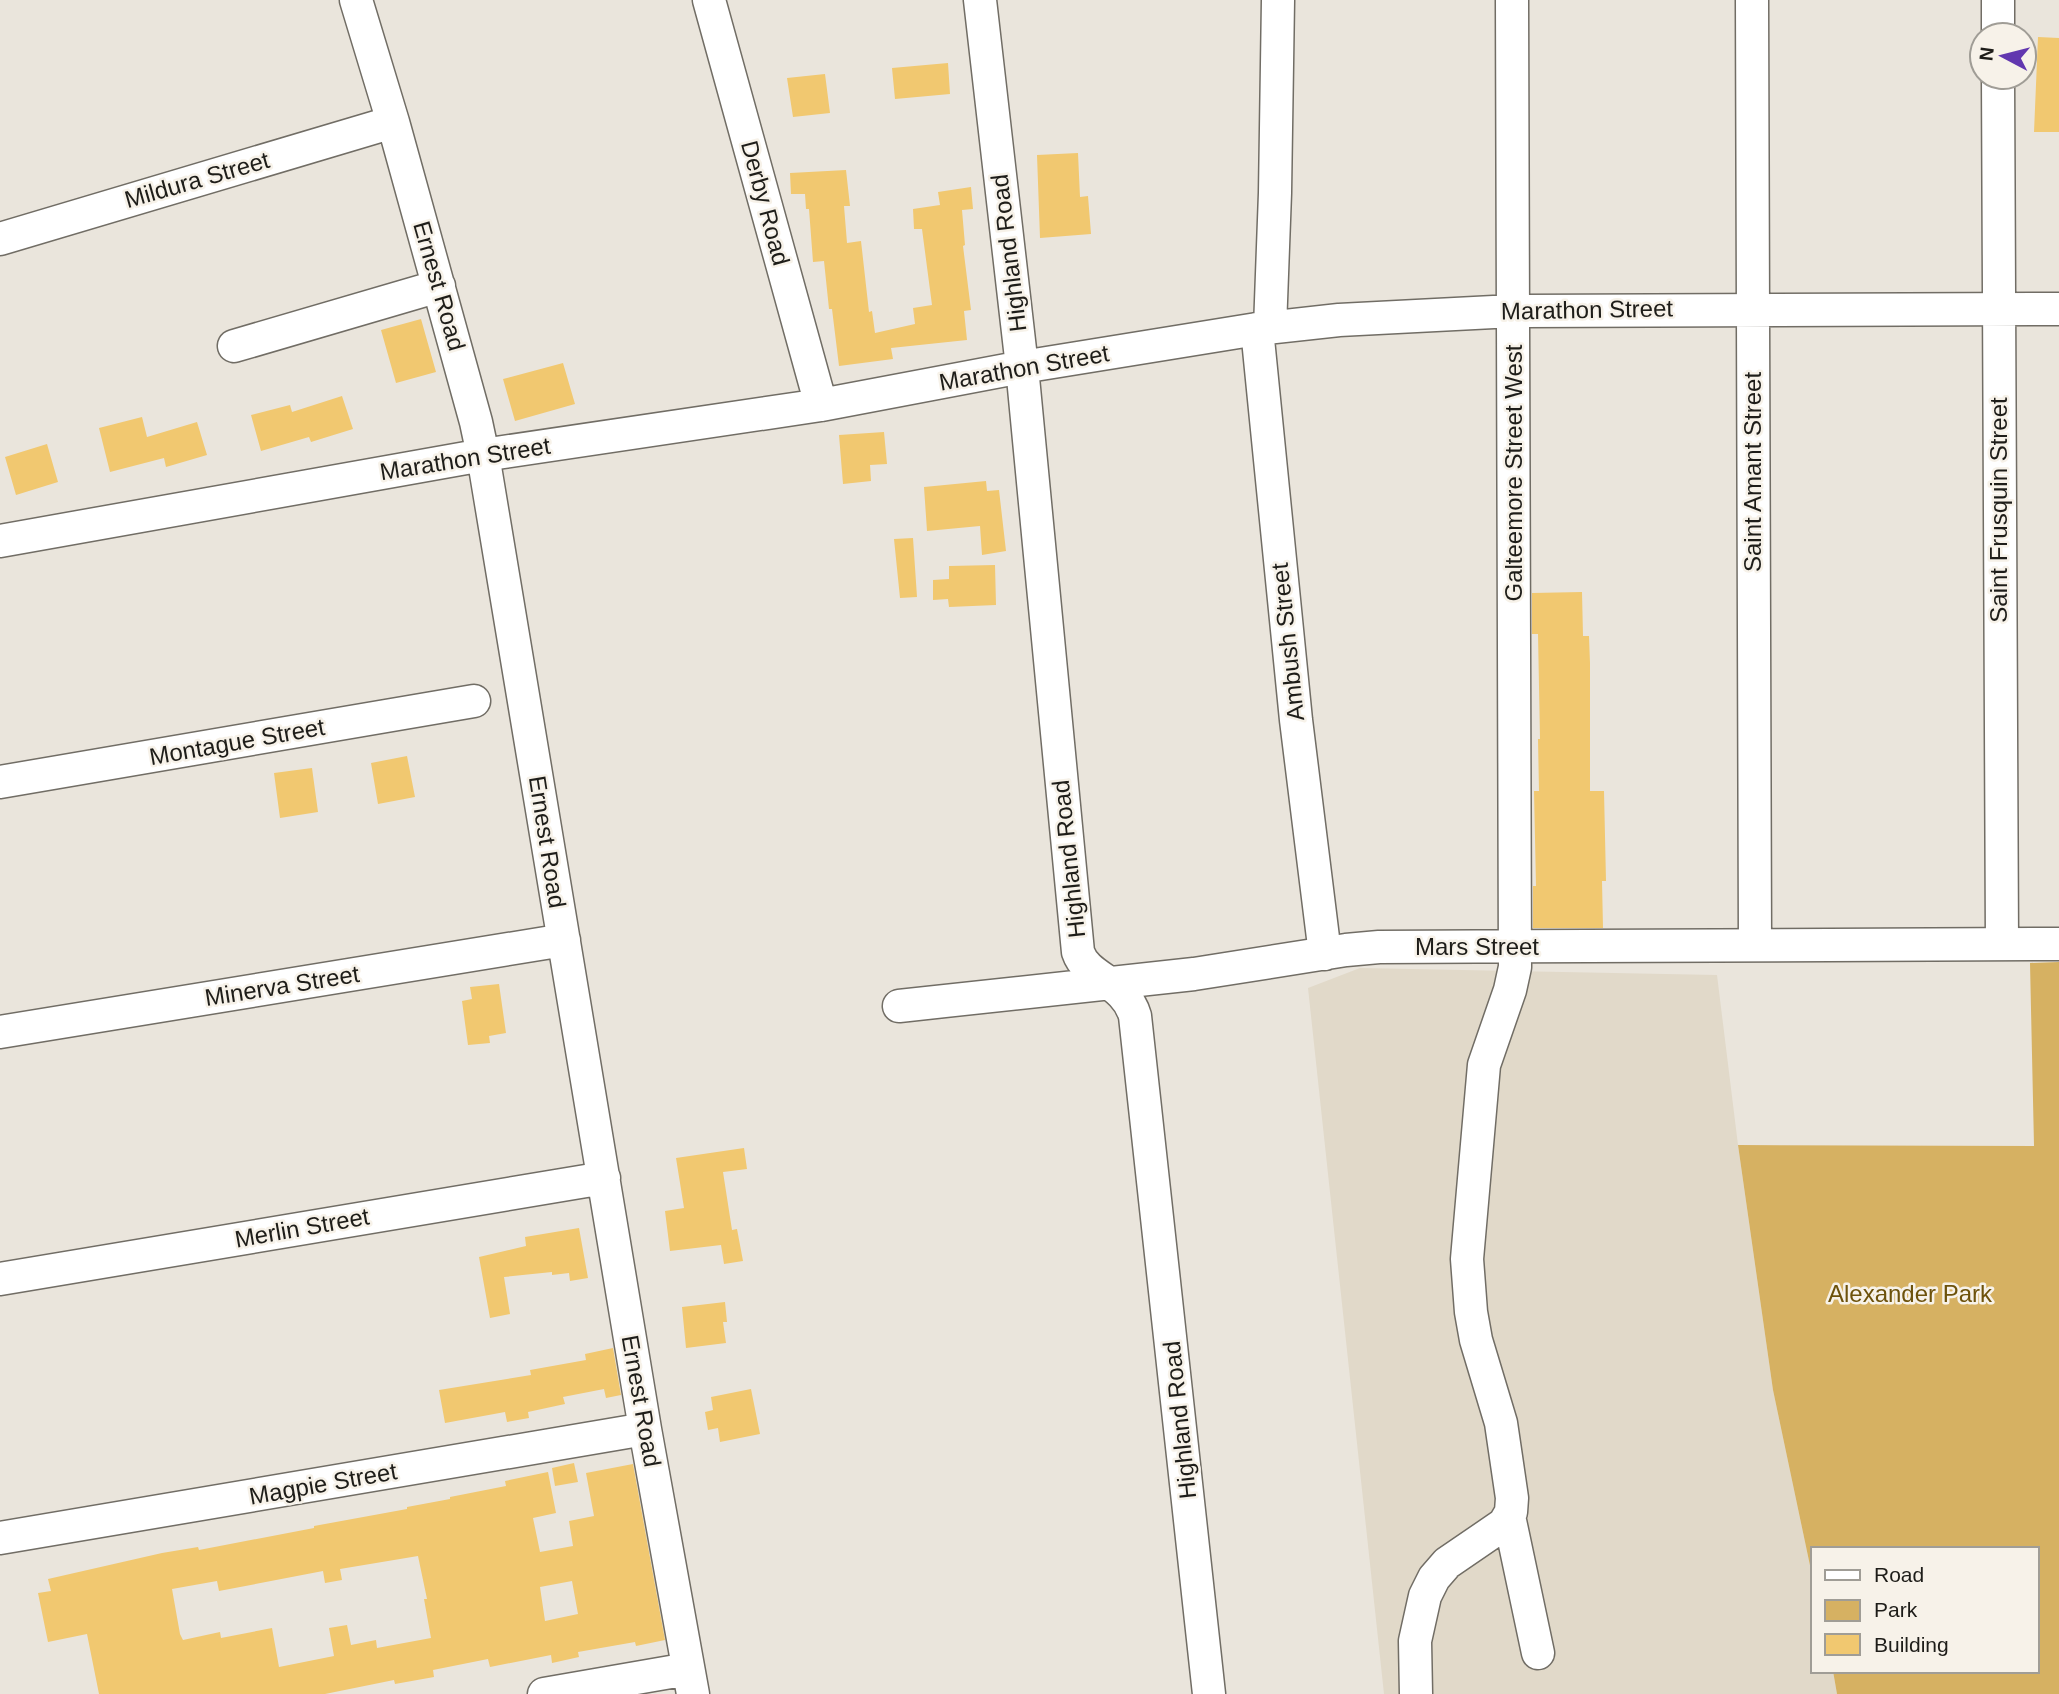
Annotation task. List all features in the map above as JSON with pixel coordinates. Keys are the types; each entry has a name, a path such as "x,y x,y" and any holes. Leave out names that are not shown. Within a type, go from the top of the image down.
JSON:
{"street":[{"name":"Ernest Road","path":"356,0 439,286 483,454 645,1429 690,1681"},
{"name":"Derby Road","path":"709,0 821,405"},
{"name":"Highland Road","path":"980,0 1022,367 1078,953 1085,965 1121,991 1132,1007 1139,1038 1209,1694"},
{"name":"Ambush Street","path":"1278,0 1275,193 1263,329 1296,720 1325,954"},
{"name":"Galteemore Street West","path":"1512,0 1515,967 1483,1072 1467,1259 1476,1340 1501,1423 1512,1498 1509,1516 1538,1653"},
{"name":"Saint Amant Street","path":"1752,0 1755,945"},
{"path":"1998,0 1998,21"},
{"name":"Saint Frusquin Street","path":"1998,91 2003,943"},
{"name":"Mildura Street","path":"0,239 393,122"},
{"path":"234,346 439,286"},
{"name":"Marathon Street","path":"0,541 483,454 821,405 1022,367 1263,329 1339,320 1513,311 2059,309"},
{"name":"Montague Street","path":"0,782 474,702"},
{"name":"Minerva Street","path":"0,1032 564,940"},
{"name":"Mars Street","path":"899,1006 1253,966 1379,947 2059,944"},
{"name":"Merlin Street","path":"0,1279 604,1178"},
{"name":"Magpie Street","path":"0,1538 645,1429"},
{"path":"1416,1694 1415,1641 1425,1596 1434,1578 1447,1563 1504,1524 1509,1516"},
{"path":"544,1694 690,1681"}],"shaded area":[{"path":"1360,968 1717,975 1773,1390 1811,1570 1811,1673 1833,1673 1837,1694 1384,1694 1308,988"}],"green space":[{"name":"Alexander Park","path":"2059,962 2059,1694 1837,1694 1833,1673 2038,1673 2038,1547 1811,1547 1811,1570 1773,1390 1738,1145 2034,1146 2030,963"}],"building":[{"path":"2038,37 2059,38 2059,132 2034,132 2036,91 2038,91"},
{"path":"948,63 950,94 895,99 892,68"},
{"path":"825,74 830,113 793,117 787,78"},
{"path":"1078,153 1080,197 1088,196 1091,234 1040,238 1037,155"},
{"path":"846,170 850,206 844,206 847,243 861,241 869,312 872,311 875,333 915,324 913,308 932,305 922,229 914,229 913,209 940,205 938,192 971,187 973,209 962,210 963,246 971,310 964,311 967,340 891,348 893,359 839,366 824,261 813,262 809,209 806,209 805,194 791,194 790,173"},
{"path":"421,319 436,372 396,383 381,330"},
{"path":"563,363 575,404 515,421 503,379"},
{"path":"342,396 353,429 311,442 309,437 261,451 251,415 290,405 292,412"},
{"path":"142,417 147,437 197,422 207,455 166,467 164,458 110,472 99,428"},
{"path":"884,432 887,464 870,465 871,481 843,484 839,435"},
{"path":"47,444 58,482 16,495 5,457"},
{"path":"986,481 987,491 999,490 1006,551 982,555 980,526 927,531 924,487"},
{"path":"913,538 917,597 900,598 894,539"},
{"path":"995,565 996,605 949,607 948,599 933,600 933,580 949,579 949,566"},
{"path":"1582,592 1583,636 1589,636 1590,791 1604,791 1606,881 1602,881 1603,928 1533,928 1533,886 1536,886 1534,791 1539,791 1540,739 1538,634 1532,634 1532,593"},
{"path":"407,756 415,797 378,804 371,763"},
{"path":"312,768 318,812 280,818 274,773"},
{"path":"499,984 506,1033 489,1036 490,1043 468,1045 462,1001 472,999 470,987"},
{"path":"744,1148 747,1169 723,1172 732,1230 737,1229 743,1261 724,1264 721,1245 670,1251 665,1211 684,1208 676,1158"},
{"path":"579,1228 588,1278 570,1281 569,1273 552,1275 552,1272 504,1277 510,1314 490,1318 479,1257 526,1246 525,1237"},
{"path":"725,1302 727,1322 723,1322 726,1343 686,1348 682,1307"},
{"path":"613,1348 621,1395 606,1398 604,1389 563,1397 565,1404 528,1412 529,1418 507,1422 505,1412 445,1423 439,1390 531,1375 530,1370 586,1360 585,1354"},
{"path":"751,1389 760,1434 720,1442 718,1428 708,1430 705,1412 713,1410 711,1397"},
{"path":"574,1463 578,1482 555,1486 552,1468"},
{"path":"633,1464 665,1640 636,1646 635,1642 578,1652 579,1657 552,1663 551,1655 490,1667 488,1659 433,1670 434,1677 395,1684 394,1680 325,1694 99,1694 87,1634 48,1642 38,1593 51,1591 48,1579 162,1553 198,1547 199,1550 407,1509 506,1486 505,1481 548,1472 556,1513 533,1518 540,1552 573,1546 569,1521 594,1516 586,1473","holes":["418,1556 427,1599 424,1599 431,1638 377,1648 376,1640 351,1645 347,1625 329,1628 334,1656 279,1667 272,1628 221,1638 220,1632 183,1640 180,1634 172,1589 217,1581 219,1591 323,1571 325,1583 342,1580 340,1569","572,1581 578,1614 545,1621 540,1587"]}]}
